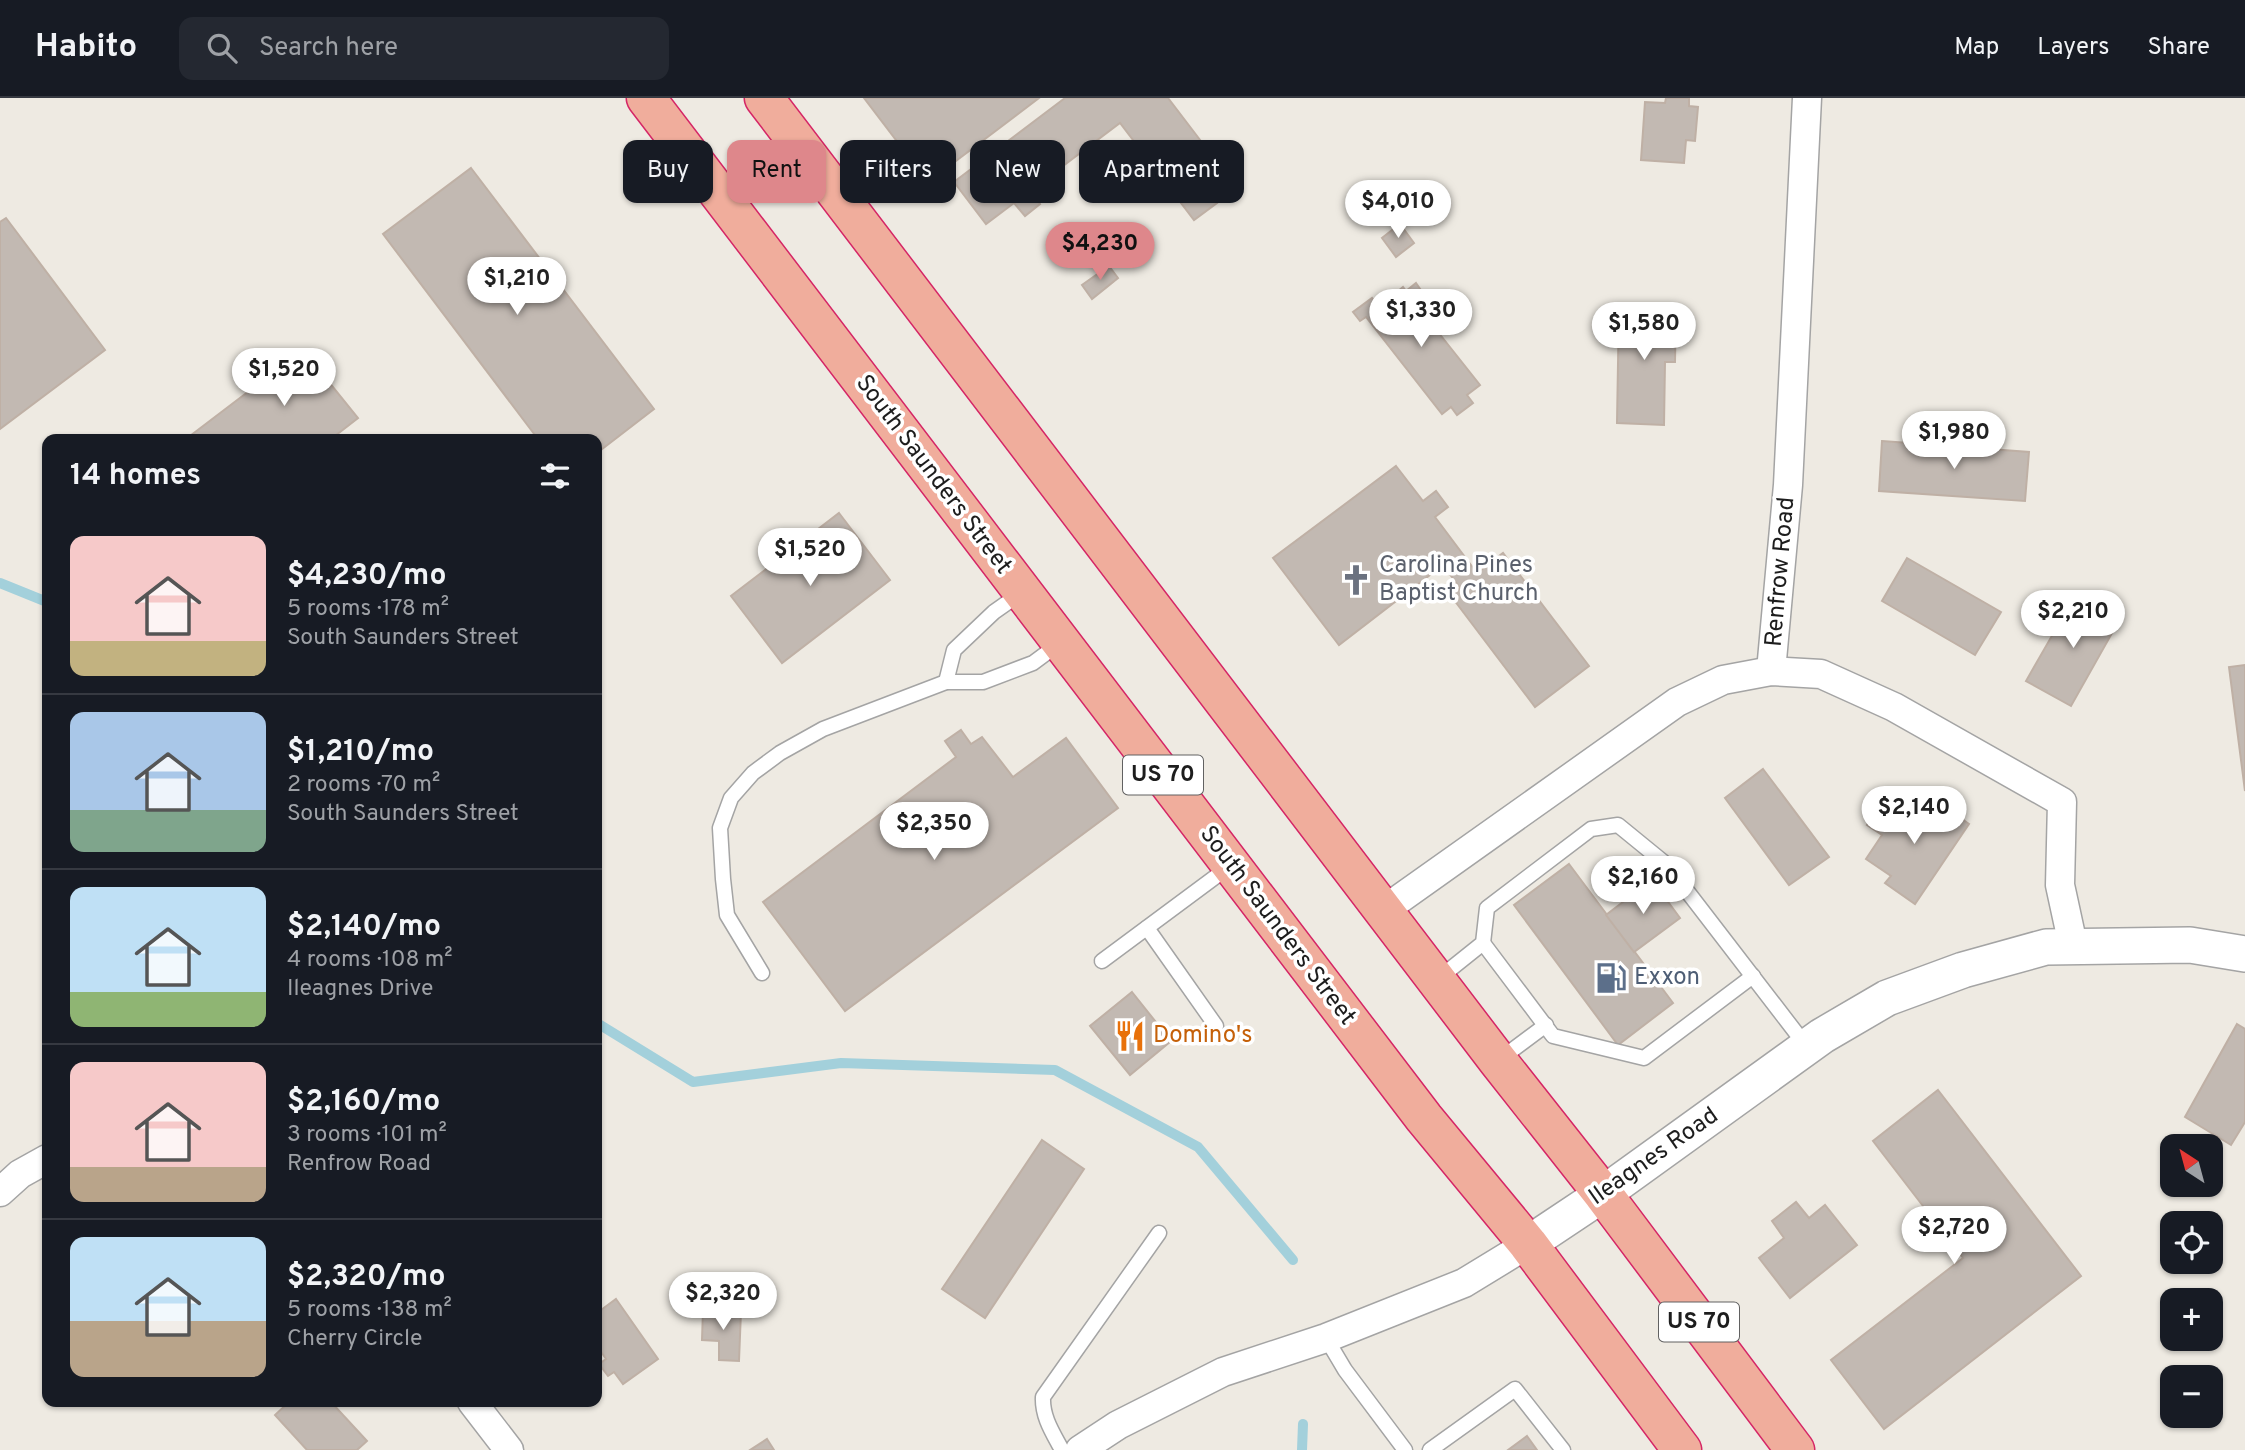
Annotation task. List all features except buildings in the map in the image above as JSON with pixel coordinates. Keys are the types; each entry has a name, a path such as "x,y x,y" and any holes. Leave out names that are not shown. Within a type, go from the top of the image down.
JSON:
{"highway":[{"name":"South Saunders Street","path":"646,98 1424,1118 1528,1244 1682,1450"},
{"name":"US 70","path":"764,98 1795,1450"}],"street":[{"name":"Renfrow Road","path":"1384,910 1677,702 1723,680 1771,671 1788,485 1807,98"},
{"path":"1771,671 1821,674 1894,707 2062,802 2060,885 2073,945"},
{"name":"Ileagnes Road","path":"1080,1450 1118,1425 1223,1372 1326,1338 1464,1283 1603,1195 1807,1047 1887,998 1963,970 2046,947 2190,945 2245,954"},
{"path":"0,1192 20,1174 42,1162"},
{"path":"476,1407 509,1450"}],"lane":[{"path":"946,682 954,650 994,612 1023,592"},
{"path":"762,973 727,915 720,828 731,798 752,773 780,753 823,729 946,682 983,682 1033,663 1061,642"},
{"path":"1753,976 1644,1058 1553,1036 1483,943 1487,908 1591,829 1618,825 1667,865 1753,976 1807,1047"},
{"path":"1102,961 1231,865"},
{"path":"1147,928 1216,1026"},
{"path":"1437,979 1483,943"},
{"path":"1498,1061 1546,1026"},
{"path":"1062,1450 1042,1409 1043,1397 1159,1233"},
{"path":"1326,1338 1345,1370 1405,1450"},
{"path":"1430,1450 1515,1389 1563,1450"}],"waterway":[{"path":"0,583 42,600"},
{"path":"602,1026 693,1082 841,1063 1055,1070 1198,1147 1293,1260"},
{"path":"1302,1450 1303,1424"}],"place":[{"name":"Carolina Pines Baptist Church","path":"1356,580"},
{"name":"Exxon","path":"1611,978"},
{"name":"Domino's","path":"1130,1036"}]}
